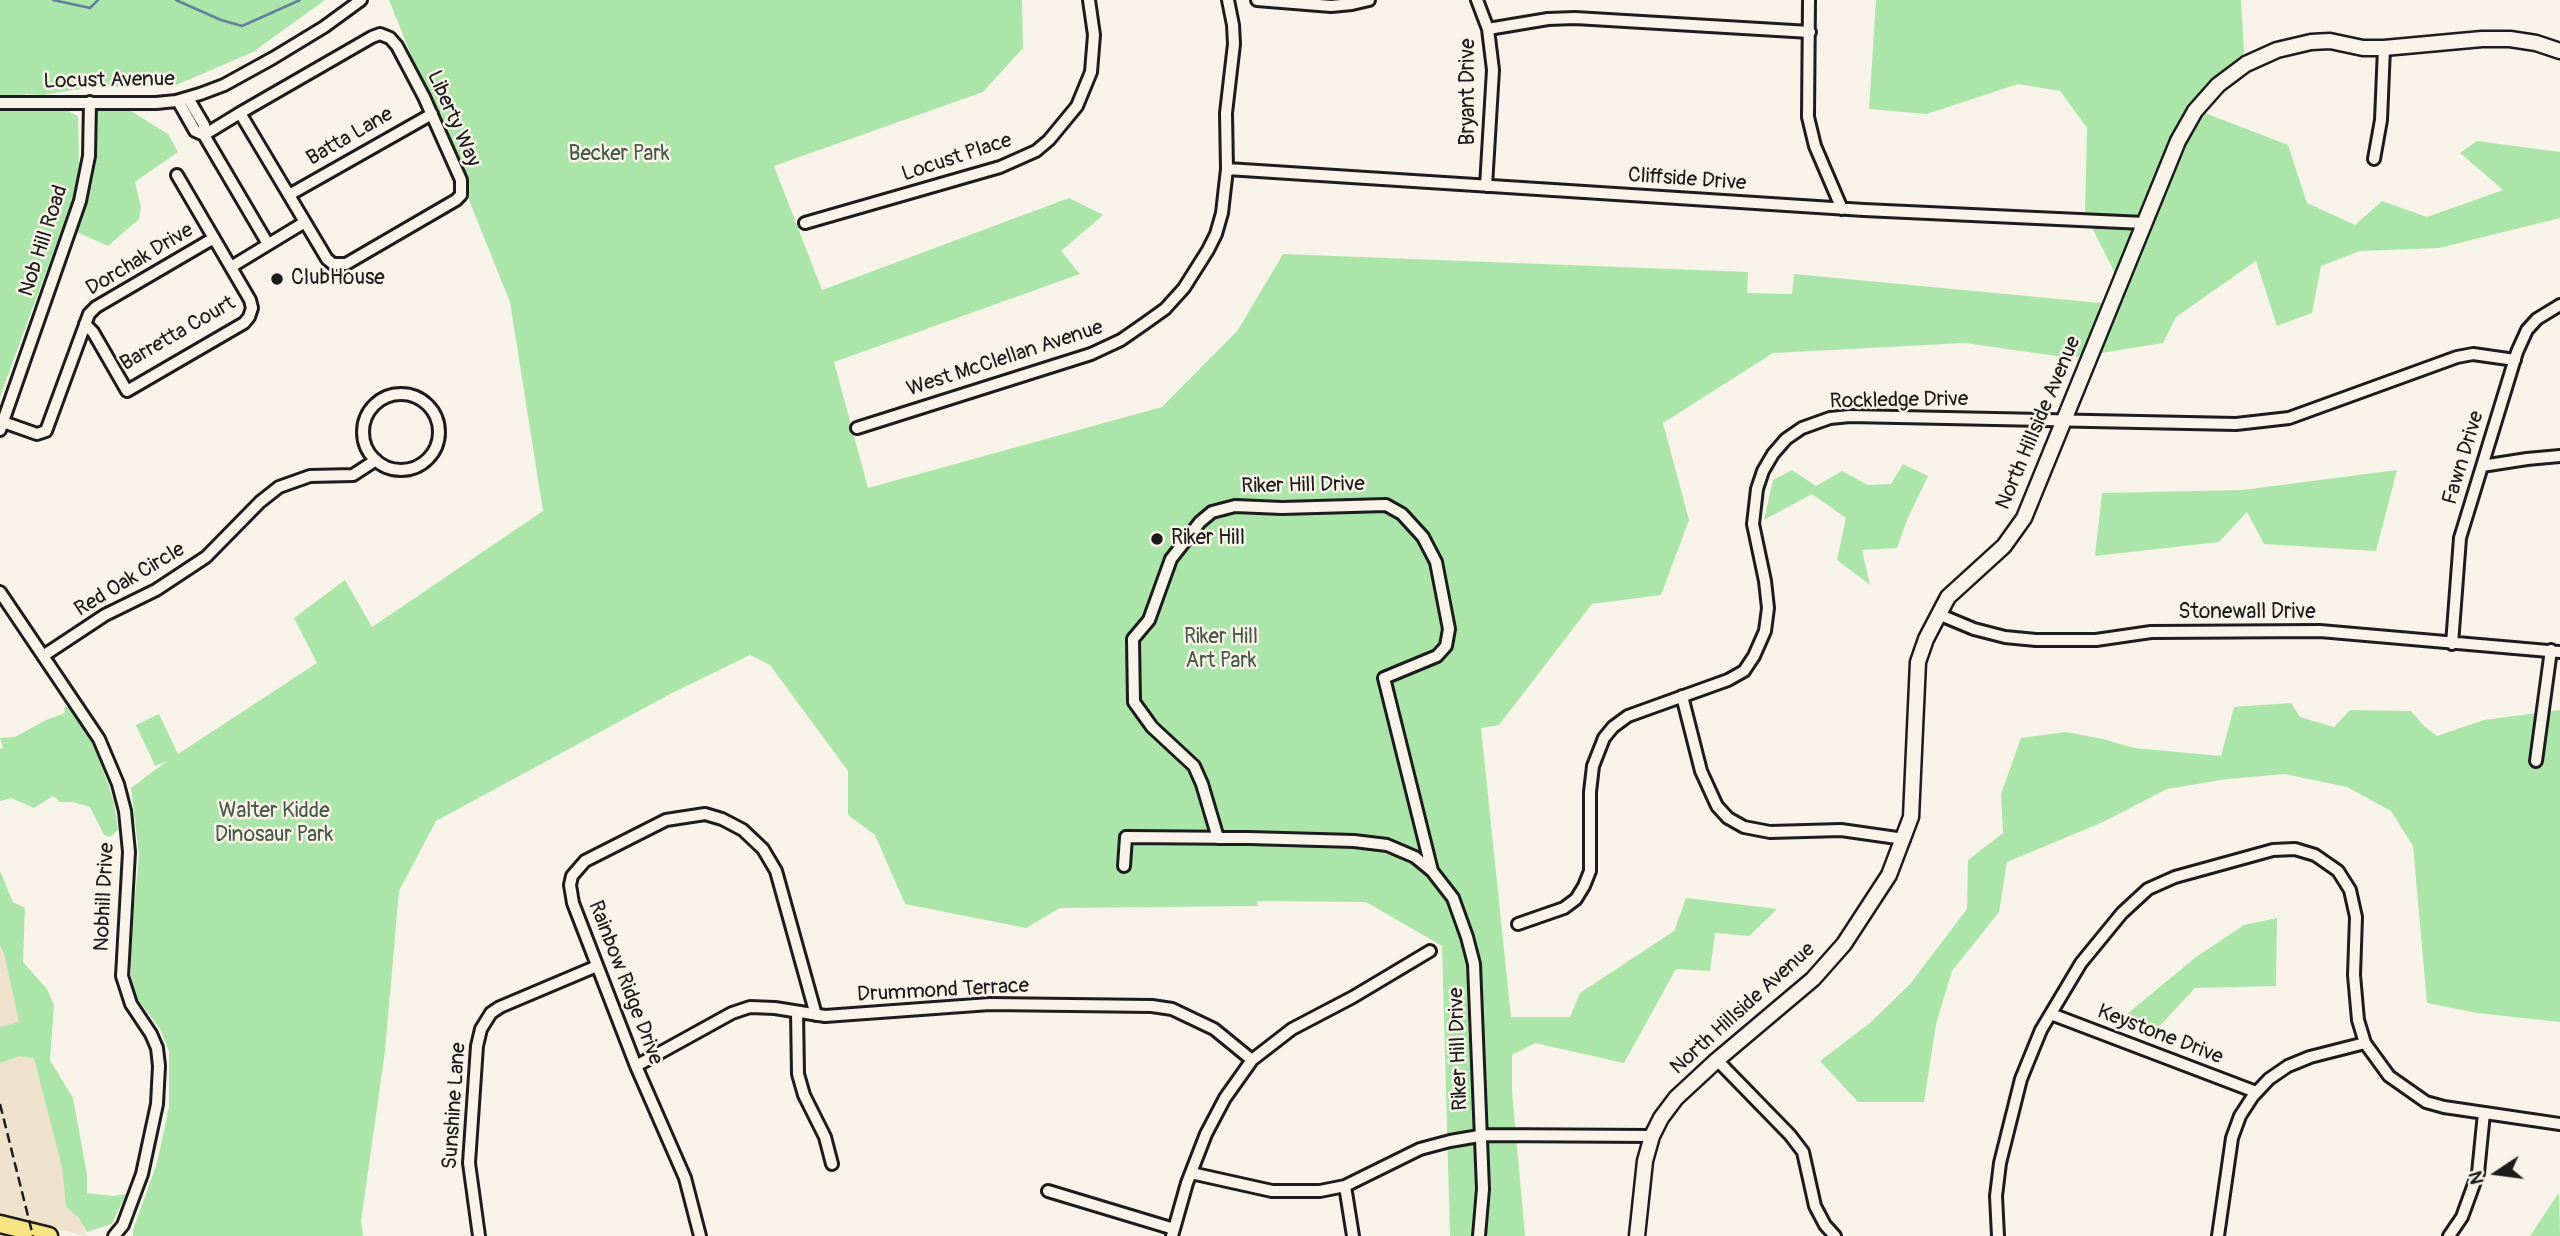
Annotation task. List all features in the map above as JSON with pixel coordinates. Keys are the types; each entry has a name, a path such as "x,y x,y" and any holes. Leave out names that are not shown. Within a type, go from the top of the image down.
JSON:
{"main road":[{"path":"0,1224 49,1236"}],"street":[{"name":"Locust Avenue","path":"0,103 183,99 225,85 324,27 361,0"},
{"name":"Locust Place","path":"805,223 1000,167 1018,160 1042,145 1077,106 1091,72 1094,35 1089,0"},
{"name":"West McClellan Avenue","path":"857,428 1091,354 1121,340 1144,324 1165,309 1184,288 1208,250 1222,213 1227,169 1226,113 1234,44 1228,0"},
{"path":"1257,0 1331,6 1369,0"},
{"name":"Bryant Drive","path":"1478,0 1488,29 1493,70 1486,186"},
{"path":"1809,0 1810,130 1842,209"},
{"path":"1488,29 1548,19 1575,18 1810,32"},
{"name":"Liberty Way","path":"204,135 240,113 380,34 390,38 397,46 432,114 461,180 461,194 456,200 340,265 327,259 240,113"},
{"name":"North Hillside Avenue","path":"1637,1236 1645,1161 1652,1136 1661,1118 1676,1098 1717,1060 1813,979 1844,944 1889,875 1910,817 1918,662 1948,597 2004,546 2024,518 2185,125 2206,97 2231,74 2261,56 2311,42 2330,41 2363,48 2384,48 2510,39 2536,43 2560,51"},
{"path":"2374,159 2381,120 2384,48"},
{"path":"183,99 195,131 204,135 268,244"},
{"name":"Nob Hill Road","path":"1,426 80,201 89,156 90,102"},
{"name":"Batta Lane","path":"289,195 432,114"},
{"name":"Cliffside Drive","path":"1227,169 1842,209 2144,223"},
{"name":"Barretta Court","path":"85,324 93,332 127,391 244,323 249,317 252,308 250,300 177,175"},
{"path":"230,267 305,222"},
{"name":"Dorchak Drive","path":"1,426 37,434 46,431 89,314 96,307 214,238"},
{"name":"Fawn Drive","path":"2452,643 2460,538 2515,360 2527,330 2537,318 2560,305"},
{"name":"Rockledge Drive","path":"1518,924 1564,908 1576,899 1584,886 1590,871 1590,792 1593,766 1604,738 1613,727 1628,716 1728,680 1744,671 1765,631 1768,608 1754,524 1755,499 1759,480 1768,462 1779,446 1794,433 1820,420 1840,416 2236,424 2270,421 2289,418 2457,357 2473,354 2515,360"},
{"path":"402,394 415,396 426,403 434,412 439,436 430,457 420,465 397,470 376,460 367,450 363,437 364,424 374,405 389,396 402,394"},
{"path":"2482,466 2527,458 2560,456"},
{"name":"Red Oak Circle","path":"43,656 105,615 156,590 206,557 260,502 279,487 310,476 353,475 376,460"},
{"name":"Riker Hill Drive","path":"1218,838 1194,766 1152,727 1134,702 1133,639 1149,620 1171,559 1206,517 1212,512 1234,506 1282,508 1386,505 1402,514 1423,537 1436,562 1449,629 1446,646 1437,656 1384,678 1432,871"},
{"name":"Nobhill Drive","path":"0,592 99,739 118,784 125,811 129,852 122,976 131,1004 157,1048 159,1066 157,1104 149,1147 124,1230"},
{"name":"Stonewall Drive","path":"1938,614 1974,629 2005,637 2036,640 2096,640 2151,632 2320,631 2556,651"},
{"path":"2536,761 2556,651"},
{"path":"1682,696 1700,771 1717,806 1728,818 1744,827 1770,832 1841,831 1904,839"},
{"name":"Rainbow Ridge Drive","path":"701,1236 685,1178 636,1066 571,895 572,876 585,861 666,820 705,814 743,830 763,849 776,872 816,1015"},
{"name":"Riker Hill Drive","path":"1124,866 1126,837 1218,838 1354,841 1387,845 1415,857 1432,871 1453,898 1474,964 1483,1189 1479,1236"},
{"path":"1998,1236 1996,1196 2000,1163 2021,1079 2041,1030 2081,963 2122,914 2148,889 2175,877 2273,850 2295,849 2315,855 2333,866 2343,877 2353,896 2356,917 2355,986 2358,1020 2365,1042 2389,1076 2426,1102 2560,1124"},
{"path":"1048,1191 1173,1232 1206,1134 1252,1060 1292,1029 1430,951"},
{"name":"Sunshine Lane","path":"479,1236 469,1163 477,1046 481,1029 491,1013 500,1007 597,966"},
{"name":"Drummond Terrace","path":"636,1066 732,1013 750,1007 816,1015 859,1015 990,1004 1152,1006 1172,1009 1214,1029 1252,1060"},
{"path":"797,1012 798,1074 804,1095 825,1137 832,1164"},
{"name":"Keystone Drive","path":"2051,1014 2256,1092"},
{"path":"2218,1236 2232,1138 2240,1116 2256,1092 2278,1072 2299,1060 2365,1042"},
{"path":"1717,1060 1790,1135 1803,1152 1815,1206 1825,1225 1835,1236"},
{"path":"2449,1236 2462,1217 2478,1172 2484,1113"},
{"path":"1191,1173 1272,1191 1320,1191 1345,1186 1420,1149 1482,1136 1652,1136"},
{"path":"1345,1186 1353,1236"},
{"path":"114,1236 124,1230"}],"shaded area":[{"path":"0,918 15,942 86,1236 0,1216"}],"green space":[{"path":"0,0 325,0 253,52 174,86 92,87 43,95 25,94 20,109 64,109 78,116 79,164 74,195 0,397"},
{"path":"389,0 1022,0 1023,48 983,92 774,166 822,290 1069,198 1103,215 1061,251 1080,274 834,362 868,488 1162,407 1238,330 1283,254 1748,272 1747,293 1792,294 1794,274 2112,304 2120,283 2085,214 2087,128 2060,91 2018,84 1927,114 1869,109 1876,0 2241,0 2244,53 2192,108 2288,145 2307,203 2355,225 2382,201 2427,217 2503,190 2460,153 2477,141 2560,152 2560,218 2439,248 2360,251 2321,266 2312,313 2277,326 2256,261 2176,317 2163,343 2070,358 1965,343 1773,353 1663,423 1689,520 1661,595 1592,604 1499,725 1481,728 1511,1017 1570,1017 1580,993 1674,931 1686,898 1777,909 1749,936 1715,933 1710,971 1676,969 1624,1063 1535,1043 1512,1055 1512,1091 1525,1236 1450,1236 1442,946 1366,902 1257,901 1258,906 1060,908 1026,928 905,904 875,835 848,815 848,771 770,665 750,655 672,693 436,821 399,891 385,1051 361,1221 363,1236 133,1236 157,1163 169,1107 169,1051 160,1029 137,998 131,976 130,950 139,855 131,788 167,761 155,766 136,725 159,714 178,754 317,663 294,618 345,580 372,627 543,511 510,302"},
{"path":"98,108 126,108 168,134 178,152 135,182 141,207 139,219 108,246 77,232 94,173"},
{"path":"1903,464 1928,476 1897,548 1862,550 1870,585 1837,560 1846,518 1812,494 1764,520 1773,480 1792,470 1816,486 1842,471 1868,485 1891,484"},
{"path":"2397,470 2376,551 2264,544 2247,512 2219,542 2095,556 2102,493 2243,490"},
{"path":"2291,703 2300,717 2334,727 2350,710 2411,711 2437,736 2484,720 2560,710 2560,1022 2477,1013 2427,1003 2413,846 2391,811 2347,787 2285,774 2227,779 2167,789 2103,822 2007,862 1999,912 1952,971 1936,1024 1924,1102 1858,1102 1820,1061 1871,1022 1910,984 1967,909 1968,860 2003,833 2001,794 2021,738 2066,732 2134,748 2221,756 2234,707"},
{"path":"70,706 97,751 114,802 118,830 110,837 104,835 90,807 73,802 60,802 53,796 34,808 11,798 0,801 0,749 3,748 0,738 15,737 65,713 64,707"},
{"path":"0,871 13,902 25,908 23,962 47,989 54,1005 50,1060 73,1098 87,1175 87,1193 113,1196 126,1194 112,1224 87,1232 79,1218 66,1207 62,1167 34,1058 19,1056 0,1063 0,1027 19,1022 4,953 0,946"},
{"path":"2277,918 2276,986 2195,988 2154,1032 2121,1019 2196,957 2244,925"},
{"path":"2558,1194 2560,1236 2530,1236"}],"waterway":[{"path":"53,0 90,8 98,0"},
{"path":"176,0 221,20 242,26 300,0"}],"railway":[{"path":"0,1104 33,1236"}],"place":[{"name":"ClubHouse","path":"277,279"},
{"name":"Riker Hill","path":"1157,539"}],"park label":[{"name":"Becker Park","path":"619,155"},
{"name":"Riker Hill Art Park","path":"1221,650"},
{"name":"Walter Kidde Dinosaur Park","path":"274,824"}]}
